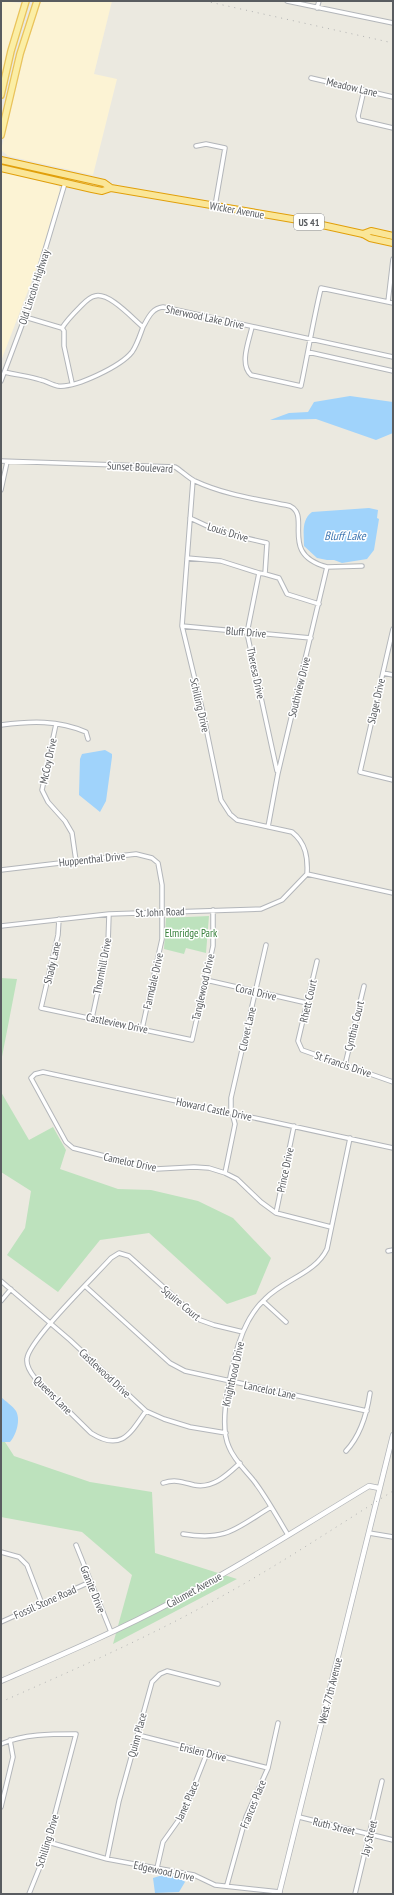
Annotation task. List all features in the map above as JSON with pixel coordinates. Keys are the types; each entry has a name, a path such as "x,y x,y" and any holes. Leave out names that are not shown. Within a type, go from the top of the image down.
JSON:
{"highway":[{"name":"Wicker Avenue","path":"1,160 104,183 111,188 304,221 363,234 370,238 393,243"},
{"name":"Wicker Avenue","path":"1,168 102,191 111,188"},
{"path":"65,183 67,180 84,182 87,180"},
{"name":"Wicker Avenue","path":"363,234 371,231 393,236"}],"main road":[{"path":"1,95 11,51 26,1"},
{"path":"1,135 20,54 37,1"}],"street":[{"path":"287,1 393,23"},
{"path":"317,8 319,1"},
{"name":"Meadow Lane","path":"311,78 393,97"},
{"path":"364,90 358,116 359,120 393,128"},
{"path":"196,146 206,144 225,148 215,206"},
{"name":"Old Lincoln Highway","path":"1,381 25,317 65,183"},
{"path":"63,193 74,185"},
{"path":"388,302 393,260"},
{"name":"Sherwood Lake Drive","path":"252,327 245,366 251,375 301,386 311,340 311,330 321,288 393,303"},
{"path":"62,328 67,320 87,300 94,296 104,295 143,327"},
{"name":"Sherwood Lake Drive","path":"4,372 40,379 59,386 106,371 122,362 132,351 143,327 152,313 158,308 163,307 393,357"},
{"path":"25,317 62,328"},
{"path":"62,328 64,331 64,346 72,383"},
{"path":"308,352 393,371"},
{"name":"Sunset Boulevard","path":"1,461 175,467 193,480 226,494 290,506 295,509 298,515 299,542 302,552 308,560 327,567"},
{"path":"1,490 7,462"},
{"name":"Schilling Drive","path":"193,480 182,626 203,712 221,800 230,814 237,820 292,832 297,836 308,857 307,874"},
{"name":"Louis Drive","path":"190,518 220,532 267,543 265,574"},
{"path":"187,558 221,561 279,578 287,594 319,604"},
{"path":"327,567 362,566"},
{"name":"Southview Drive","path":"268,827 278,773 327,567"},
{"name":"Theresa Drive","path":"259,573 247,633 278,773"},
{"name":"Bluff Drive","path":"182,626 311,638"},
{"name":"Slager Drive","path":"393,629 360,772 393,780"},
{"path":"383,673 393,675"},
{"path":"1,725 30,722 56,724 86,732 88,739"},
{"name":"McCoy Drive","path":"56,724 42,790 48,802 65,821 72,833 76,861"},
{"name":"Huppenthal Drive","path":"1,870 136,854 145,855 152,858 158,864 162,885"},
{"path":"307,874 393,893"},
{"name":"St. John Road","path":"1,926 109,914 261,909 282,900 307,874"},
{"name":"Farmdale Drive","path":"142,1029 160,951 163,928 162,885"},
{"name":"Tanglewood Drive","path":"192,1040 213,946 213,910"},
{"name":"Thornhill Drive","path":"92,1018 108,944 109,914"},
{"name":"Shady Lane","path":"42,1008 58,935 58,919"},
{"name":"Clover Lane","path":"225,1173 234,1131 235,1119 232,1113 231,1098 266,945"},
{"name":"Rhett Court","path":"298,1041 317,961"},
{"name":"Coral Drive","path":"206,980 306,1003"},
{"name":"Cynthia Court","path":"345,1065 364,986"},
{"name":"Castleview Drive","path":"42,1008 192,1040"},
{"name":"St Francis Drive","path":"298,1041 302,1050 393,1082"},
{"name":"Howard Castle Drive","path":"35,1074 43,1072 393,1148"},
{"name":"Camelot Drive","path":"35,1074 31,1078 33,1082 66,1142 73,1148 156,1169 194,1167 209,1168 225,1173 236,1179 261,1202 276,1213 298,1220 332,1227"},
{"name":"Prince Drive","path":"276,1213 294,1126"},
{"name":"Knighthood Drive","path":"288,1535 271,1507 229,1448 226,1433 226,1403 243,1332 254,1311 272,1291 319,1261 327,1249 350,1138"},
{"path":"388,1251 393,1250"},
{"name":"Queens Lane","path":"129,1256 119,1253 111,1258 50,1323 32,1347 27,1359 29,1370 35,1378 92,1433 101,1439 112,1441 121,1439 132,1432 146,1411"},
{"name":"Squire Court","path":"129,1256 200,1320 243,1332"},
{"name":"Castlewood Drive","path":"1,1281 50,1323 146,1411 164,1419 190,1427 226,1433"},
{"name":"Lancelot Lane","path":"85,1286 170,1363 185,1371 367,1411"},
{"path":"1,1301 11,1289"},
{"path":"263,1301 286,1322"},
{"path":"346,1451 354,1443 367,1411 370,1393"},
{"name":"West 77th Avenue","path":"280,1893 393,1434"},
{"path":"163,1483 173,1480 196,1485 210,1484 224,1478 240,1463"},
{"name":"Calumet Avenue","path":"1,1681 111,1632 185,1595 369,1486 379,1488"},
{"path":"182,1534 203,1537 218,1536 231,1532 271,1507"},
{"path":"369,1533 393,1537"},
{"name":"Granite Drive","path":"76,1545 111,1632"},
{"path":"1,1552 19,1557 26,1565 42,1604"},
{"name":"Fossil Stone Road","path":"1,1622 90,1582"},
{"name":"Quinn Place","path":"107,1859 118,1801 152,1682 160,1674 167,1671 218,1684"},
{"name":"Frances Place","path":"228,1885 246,1817 268,1768 278,1723"},
{"name":"Schilling Drive","path":"10,1740 40,1734 76,1734 48,1842 29,1894"},
{"name":"Enslen Drive","path":"138,1734 268,1768"},
{"path":"1,1744 10,1740 13,1758 1,1807"},
{"name":"Janet Place","path":"157,1868 163,1842 183,1814 207,1753"},
{"name":"Jay Street","path":"355,1894 382,1781"},
{"name":"Ruth Street","path":"299,1818 393,1840"},
{"name":"Edgewood Drive","path":"48,1842 107,1859 194,1875 215,1885 228,1885 280,1893"}],"shaded area":[{"path":"1,1 21,3 1,78"},
{"path":"41,1 112,1 94,74 117,79 93,175 8,156 2,151 26,47"},
{"path":"4,172 59,186 60,192 36,270 1,361 1,173"}],"green space":[{"name":"Elmridge Park","path":"209,916 206,953 186,948 184,954 164,949 166,918"},
{"path":"1,978 17,979 1,1062"},
{"path":"1,1092 29,1140 53,1127 66,1150 60,1169 118,1189 151,1190 198,1201 233,1218 271,1258 256,1294 227,1304 149,1233 100,1240 58,1292 7,1255 25,1228 31,1191 1,1172"},
{"path":"1,1442 5,1442 14,1456 90,1482 152,1492 155,1553 237,1579 113,1644 132,1575 82,1532 1,1517"}],"water":[{"path":"350,396 393,402 393,433 376,440 316,419 270,420 289,413 308,412 314,402"},
{"name":"Bluff Lake","path":"369,508 378,510 377,518 379,519 374,550 367,559 342,563 334,560 317,558 304,546 305,523 308,515 312,512"},
{"path":"105,750 112,754 112,757 106,801 100,812 79,795 80,759 82,754"},
{"path":"1,1397 13,1407 16,1411 18,1419 17,1427 10,1442 1,1442"},
{"path":"166,1874 181,1878 185,1882 179,1892 155,1893 153,1878"}],"railway":[{"path":"205,1 393,43"},
{"path":"1,1702 109,1654 189,1614 305,1547 393,1491"}]}
